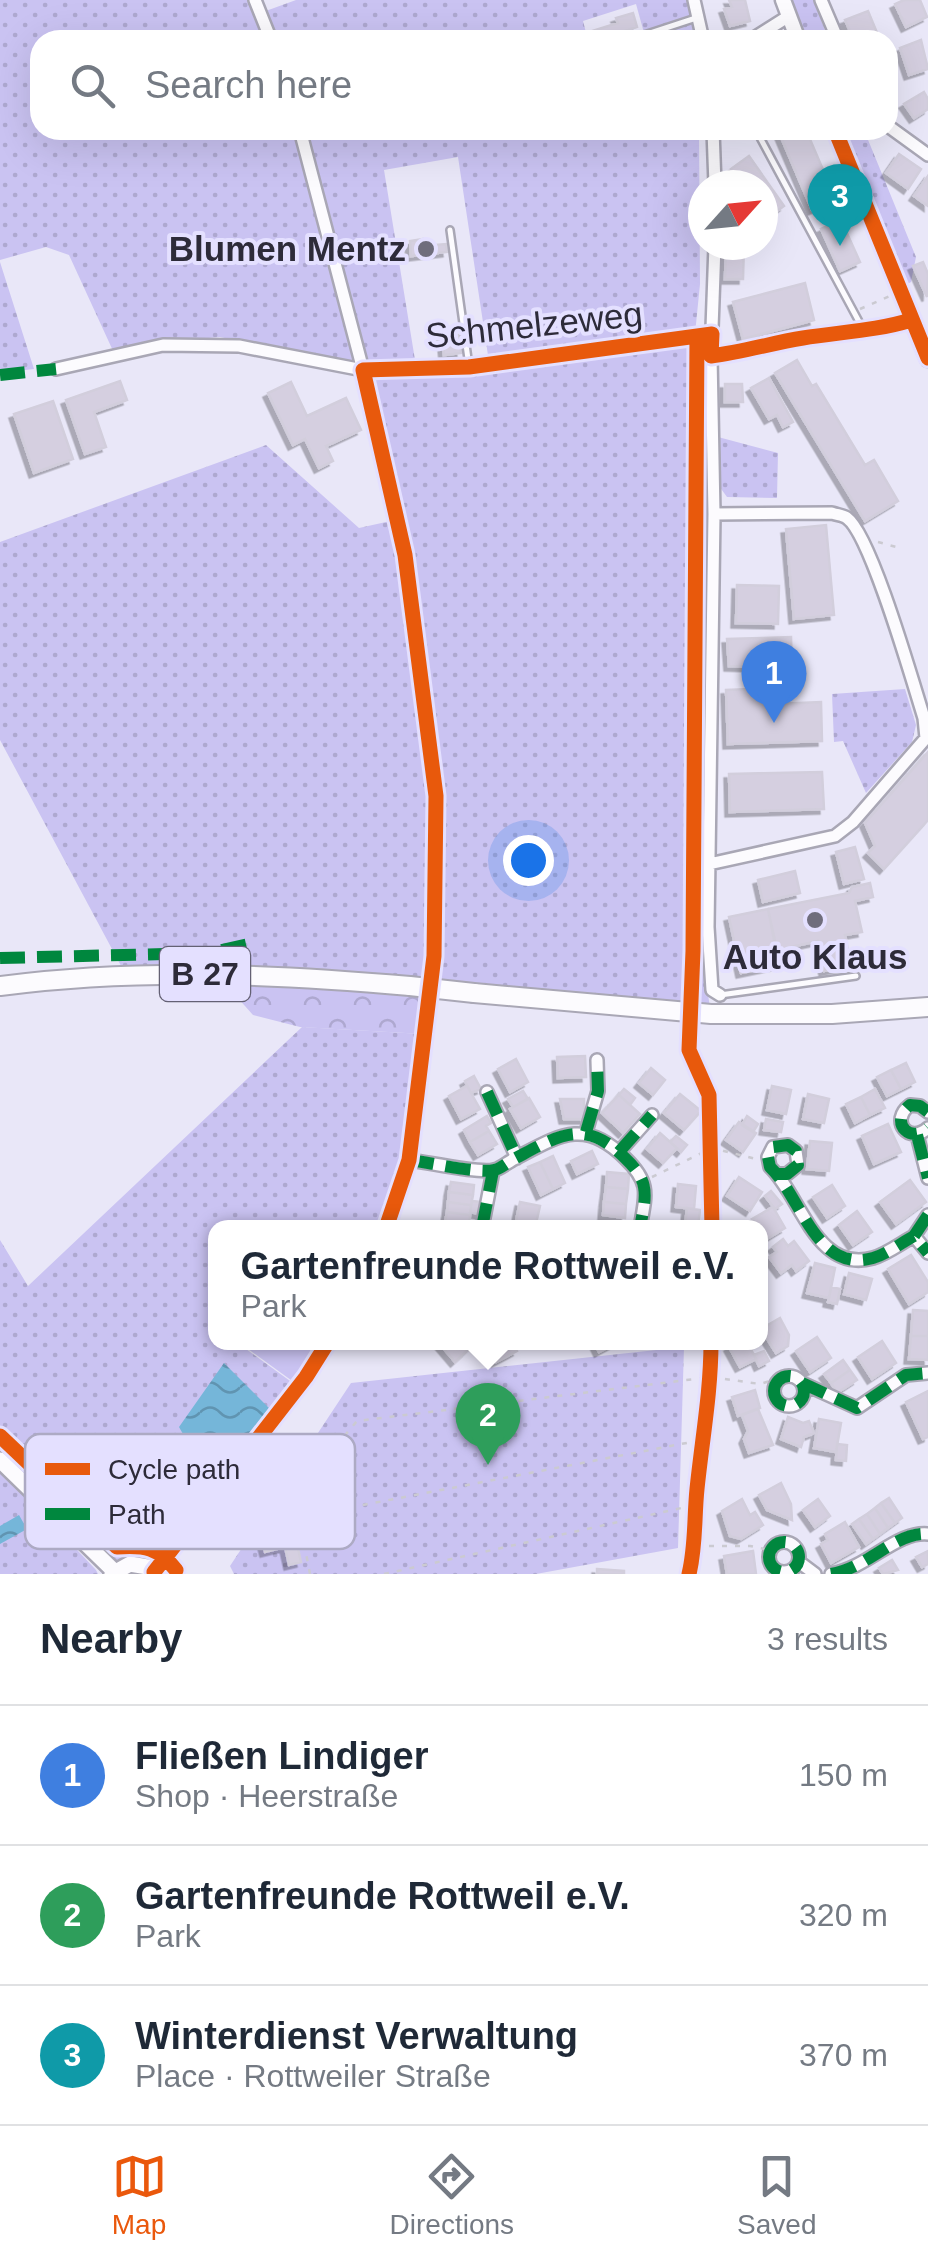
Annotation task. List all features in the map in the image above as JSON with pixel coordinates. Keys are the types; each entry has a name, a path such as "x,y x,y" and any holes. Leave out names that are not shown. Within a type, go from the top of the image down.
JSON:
{"main road":[{"name":"B 27","path":"0,986 135,974 303,977 711,1014 832,1014 928,1007"},
{"path":"907,1008 928,994"},
{"path":"0,1460 25,1485"},
{"path":"90,1549 113,1572 130,1564 155,1573"}],"street":[{"path":"255,0 267,30"},
{"path":"694,0 701,30"},
{"path":"783,0 794,30"},
{"path":"822,0 834,30"},
{"path":"766,30 788,16"},
{"path":"898,133 928,154"},
{"path":"303,140 405,555 436,796 434,956 409,1160 389,1220"},
{"path":"714,140 715,170"},
{"path":"838,140 928,359"},
{"path":"715,260 711,356 714,514 709,864 710,982 712,990 720,995"},
{"path":"711,356 911,320"},
{"name":"Schmelzeweg","path":"56,369 164,345 239,346 362,370 469,367 712,334"},
{"path":"709,864 835,836 853,822 926,738 887,602 865,546 848,519 832,513 714,514"},
{"path":"586,1132 598,1090 598,1060"},
{"path":"487,1092 517,1158"},
{"path":"927,1109 910,1106 900,1117 904,1130 922,1132 928,1178"},
{"path":"619,1152 652,1115"},
{"path":"409,1160 492,1171 572,1134 586,1132 619,1152 644,1181 641,1220"},
{"path":"483,1220 492,1171"},
{"path":"778,1174 810,1227 825,1247 840,1257 876,1258 914,1236 928,1215"},
{"path":"914,1236 928,1253"},
{"path":"262,1434 323,1350"},
{"path":"802,1383 800,1402 791,1406 781,1404 775,1396 775,1386 786,1376 794,1376 857,1408 906,1375 928,1372"},
{"path":"831,1574 852,1571 901,1539 928,1534"},
{"path":"788,1542 798,1552 798,1562 788,1572 779,1572 771,1565 770,1550 778,1543 788,1542"},
{"path":"155,1573 173,1549"},
{"path":"798,1562 815,1574"}],"lane":[{"path":"659,30 698,17"},
{"path":"761,140 862,329"},
{"path":"450,230 469,367"},
{"path":"720,995 856,976"}],"path":[{"path":"865,546 879,541 900,548"},
{"path":"712,1130 712,1168"},
{"path":"644,1181 712,1148 759,1160 778,1174"},
{"path":"346,1434 357,1421 710,1376 760,1384 786,1376"},
{"path":"355,1506 702,1440"},
{"path":"384,1574 695,1525 770,1550"},
{"path":"306,1549 310,1574"}],"green space":[{"path":"0,0 252,0 264,30 30,30 30,140 300,140 360,366 220,337 165,342 114,353 69,255 46,247 0,260"},
{"path":"296,0 692,0 698,30 643,30 636,4 583,21 585,30 270,30 263,12"},
{"path":"791,0 813,0 825,30 802,30"},
{"path":"306,140 699,140 699,170 688,170 688,260 700,260 695,334 489,362 458,157 384,170 416,366 364,368"},
{"path":"843,140 868,140 916,257 911,282 906,285"},
{"path":"0,262 34,369 0,373"},
{"path":"693,338 683,1012 431,992 438,797 406,555 364,371 468,369"},
{"path":"706,343 711,515 707,988 711,1014 685,1012 699,344"},
{"path":"718,437 778,453 777,498 727,497 719,486"},
{"path":"266,445 359,528 395,520 435,796 428,991 127,977 0,740 0,542"},
{"path":"905,689 916,725 912,742 866,793 843,741 834,742 832,694"},
{"path":"220,978 428,995 423,1034 300,1027 253,1015"},
{"path":"302,1027 423,1034 406,1161 386,1220 208,1220 208,1350 247,1350 297,1386 259,1434 25,1434 25,1465 0,1440 0,1240 28,1286"},
{"path":"249,1350 320,1350 295,1383"},
{"path":"684,1350 678,1548 536,1574 234,1574 230,1566 241,1549 355,1549 355,1434 317,1434 351,1383"},
{"path":"0,1447 25,1472 25,1487 0,1460"},
{"path":"0,1468 25,1495 25,1549 76,1549 98,1574 0,1574"},
{"path":"82,1549 164,1549 149,1566 110,1566 104,1573"}],"water":[{"path":"224,1363 269,1408 249,1434 183,1434 179,1427"},
{"path":"19,1515 25,1530 0,1544 0,1526"}],"building":[{"path":"729,0 745,0 750,21 730,26 724,9 732,7"},
{"path":"920,0 927,17 906,27 895,4"},
{"path":"868,11 876,30 850,30 845,20"},
{"path":"633,13 637,27 595,30 618,23 616,18"},
{"path":"921,40 928,69 909,75 900,48"},
{"path":"924,92 928,109 914,118 904,104"},
{"path":"782,140 810,140 836,200 812,210"},
{"path":"899,154 921,169 908,189 886,173"},
{"path":"749,156 759,170 732,170"},
{"path":"928,176 928,206 914,196"},
{"path":"841,220 860,262 840,271 821,229"},
{"path":"423,239 423,246 446,244 447,252 411,256 410,241"},
{"path":"726,260 744,260 743,279 725,279"},
{"path":"923,262 928,274 927,297 913,266"},
{"path":"805,283 814,320 743,339 733,302"},
{"path":"459,335 461,353 444,355 442,337"},
{"path":"797,360 865,465 874,460 898,501 865,521 775,373"},
{"path":"769,378 793,422 783,427 777,415 769,419 751,388"},
{"path":"120,381 127,400 94,412 106,447 85,454 66,400"},
{"path":"291,382 307,416 346,398 361,430 326,446 333,461 319,468 305,439 293,445 268,393"},
{"path":"725,384 742,384 743,402 725,402"},
{"path":"53,401 73,459 34,473 14,414"},
{"path":"826,525 834,615 794,619 786,529"},
{"path":"737,585 779,586 778,624 736,623"},
{"path":"791,637 792,668 729,666 727,639"},
{"path":"773,688 773,704 821,702 822,741 728,744 726,690"},
{"path":"928,752 928,820 884,869 868,853 875,846 865,823"},
{"path":"822,772 824,809 730,812 729,774"},
{"path":"855,847 864,879 844,884 836,852"},
{"path":"795,871 800,893 763,902 758,880"},
{"name":"Auto Klaus","path":"870,883 873,897 855,901 862,932 845,935 851,965 824,971 818,941 777,950 768,909 849,893 852,887"},
{"path":"768,909 779,965 741,973 729,917"},
{"path":"585,1056 586,1077 558,1078 557,1057"},
{"path":"516,1059 528,1082 510,1092 498,1069"},
{"path":"906,1063 915,1082 901,1089 891,1070"},
{"path":"651,1068 665,1080 653,1095 639,1083"},
{"path":"891,1070 901,1089 887,1096 877,1077"},
{"path":"474,1076 481,1089 471,1093 465,1081"},
{"path":"467,1086 480,1109 461,1119 449,1096"},
{"path":"772,1086 791,1090 786,1114 767,1110"},
{"path":"624,1089 635,1098 630,1105 619,1095"},
{"path":"875,1089 885,1108 870,1115 861,1097"},
{"path":"523,1091 528,1099 513,1107 508,1099"},
{"path":"680,1094 701,1111 684,1130 664,1113"},
{"path":"808,1094 829,1099 824,1123 803,1119"},
{"path":"619,1095 640,1114 623,1133 602,1113"},
{"path":"861,1097 870,1115 855,1123 846,1104"},
{"path":"529,1098 540,1117 521,1128 510,1109"},
{"path":"560,1099 584,1099 584,1119 564,1119"},
{"path":"487,1116 491,1123 486,1126 489,1131 470,1142 464,1130"},
{"path":"747,1116 758,1124 753,1132 742,1125"},
{"path":"766,1119 783,1122 781,1132 764,1130"},
{"path":"739,1122 756,1133 743,1152 726,1140"},
{"path":"888,1124 901,1152 874,1164 862,1136"},
{"path":"489,1131 497,1144 478,1155 470,1142"},
{"path":"660,1133 677,1148 663,1163 647,1149"},
{"path":"676,1136 687,1145 681,1152 670,1142"},
{"path":"810,1141 832,1143 829,1171 807,1169"},
{"path":"592,1151 598,1164 577,1174 571,1161"},
{"path":"553,1156 565,1183 553,1189 540,1162"},
{"path":"540,1162 553,1189 541,1195 528,1167"},
{"path":"607,1172 629,1174 628,1189 606,1187"},
{"path":"739,1177 762,1192 750,1211 727,1196"},
{"path":"910,1180 926,1202 896,1224 880,1202"},
{"path":"451,1182 474,1185 473,1195 449,1192"},
{"path":"678,1184 696,1186 694,1209 676,1207"},
{"path":"832,1185 845,1206 827,1218 813,1197"},
{"path":"606,1187 628,1189 626,1204 604,1202"},
{"path":"771,1191 782,1204 775,1209 765,1196"},
{"path":"449,1192 473,1195 471,1205 448,1202"},
{"path":"472,1201 482,1202 480,1214 470,1212"},
{"path":"448,1202 471,1205 470,1215 447,1212"},
{"path":"520,1202 540,1206 537,1220 516,1220"},
{"path":"604,1202 626,1204 625,1218 603,1215"},
{"path":"773,1207 785,1228 768,1238 768,1220 752,1219"},
{"path":"687,1208 700,1210 699,1220 686,1220"},
{"path":"857,1211 872,1232 853,1245 839,1225"},
{"path":"447,1212 470,1215 470,1220 445,1220"},
{"path":"783,1239 788,1246 794,1241 809,1261 796,1271 792,1265 781,1273 769,1257 777,1252 773,1247"},
{"path":"911,1255 928,1282 928,1292 909,1304 888,1269"},
{"path":"815,1263 835,1268 829,1298 807,1293"},
{"path":"849,1273 872,1279 866,1300 844,1294"},
{"path":"831,1287 840,1289 837,1304 828,1302"},
{"path":"913,1310 928,1311 928,1336 911,1336"},
{"path":"780,1318 789,1335 788,1346 776,1353 768,1340 768,1325"},
{"path":"911,1336 928,1336 928,1360 909,1359"},
{"path":"817,1337 831,1358 810,1372 796,1351"},
{"path":"882,1341 896,1363 872,1379 858,1357"},
{"path":"445,1350 468,1350 455,1362"},
{"path":"490,1350 517,1350 517,1351 496,1362"},
{"path":"731,1350 751,1350 756,1359 740,1367"},
{"path":"764,1351 769,1361 759,1366 754,1355"},
{"path":"843,1360 850,1370 831,1383 824,1374"},
{"path":"850,1370 857,1380 837,1393 831,1383"},
{"path":"755,1390 760,1408 738,1416 732,1397"},
{"path":"928,1391 928,1437 923,1439 906,1402"},
{"path":"758,1409 773,1445 749,1453 744,1439 748,1431 742,1415"},
{"path":"788,1417 803,1423 809,1421 814,1433 804,1437 801,1447 781,1439"},
{"path":"819,1419 841,1423 836,1452 814,1448"},
{"path":"837,1444 847,1445 846,1461 836,1460"},
{"path":"781,1483 791,1504 792,1520 767,1510 759,1495"},
{"path":"889,1498 902,1518 895,1523 881,1503"},
{"path":"742,1499 750,1515 755,1512 763,1525 741,1539 730,1536 722,1511"},
{"path":"818,1499 830,1516 815,1527 803,1510"},
{"path":"881,1503 895,1523 888,1528 875,1508"},
{"path":"875,1508 888,1528 880,1534 867,1514"},
{"path":"867,1514 880,1534 873,1539 859,1519"},
{"path":"859,1519 873,1539 866,1544 852,1524"},
{"path":"845,1522 859,1547 831,1563 821,1544 828,1540 825,1534"},
{"path":"285,1549 298,1549 301,1562 289,1565"},
{"path":"753,1551 756,1574 727,1574 724,1556"},
{"path":"928,1551 928,1564 922,1567 916,1557"},
{"path":"892,1560 898,1570 883,1574 879,1568"},
{"path":"597,1569 624,1571 624,1574 597,1574"}],"marked path":[{"path":"0,375 56,369"},
{"path":"0,958 208,953 254,943"},
{"path":"586,1132 598,1091 597,1060"},
{"path":"487,1092 517,1158"},
{"path":"928,1112 910,1105 901,1118 908,1132 921,1133 928,1128"},
{"path":"619,1152 652,1115"},
{"path":"409,1160 494,1170 558,1138 583,1134 610,1145 639,1175 645,1198 641,1220"},
{"path":"917,1135 928,1178"},
{"path":"778,1174 787,1174 798,1165 796,1151 788,1145 773,1147 768,1157 770,1167 812,1229 837,1255 853,1260 873,1258 914,1236"},
{"path":"484,1220 493,1171"},
{"path":"928,1215 914,1236 928,1253"},
{"path":"802,1383 857,1408 906,1375 928,1373"},
{"path":"789,1376 800,1380 804,1391 800,1402 789,1406 778,1402 774,1391 778,1380 789,1376"},
{"path":"831,1574 857,1565 905,1538 928,1534"},
{"path":"784,1542 795,1546 799,1557 795,1568 784,1572 773,1568 769,1557 773,1546 784,1542"}],"cycle path":[{"path":"839,140 928,358"},
{"path":"389,1220 409,1160 434,956 436,796 405,555 363,370 469,367 712,334 711,356 911,320"},
{"path":"697,336 689,1050 709,1095 712,1220"},
{"path":"262,1434 323,1350"},
{"path":"689,1574 711,1350"},
{"path":"0,1436 25,1460"},
{"path":"150,1549 176,1570"},
{"path":"154,1572 172,1549"}],"place":[{"name":"Winterdienst Verwaltung","path":"840,246"},
{"name":"Blumen Mentz","path":"426,249"},
{"name":"Fließen Lindiger","path":"774,723"},
{"name":"Auto Klaus","path":"815,920"},
{"name":"Gartenfreunde Rottweil e.V.","path":"488,1465"}]}
